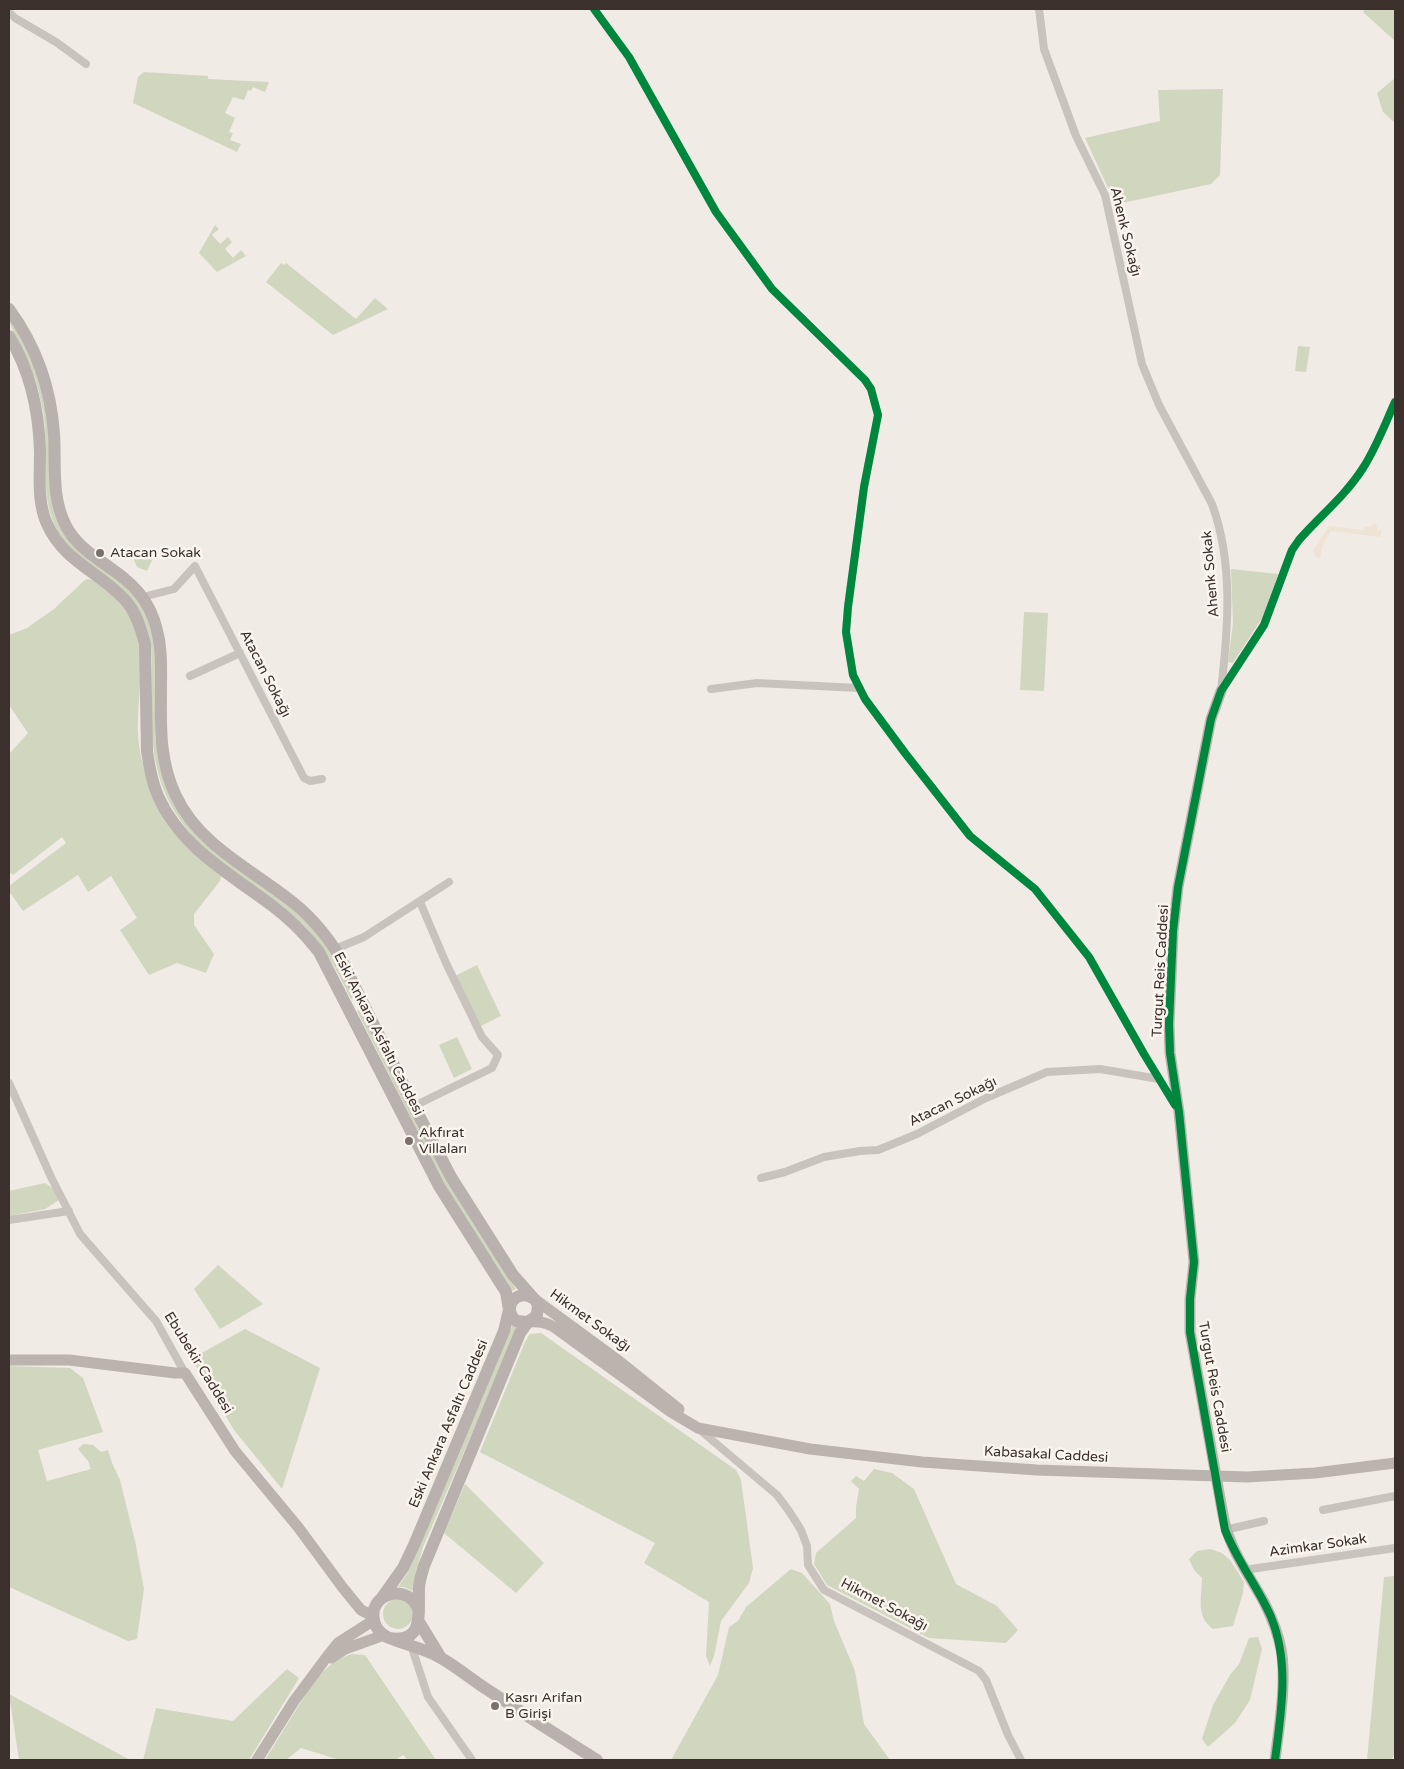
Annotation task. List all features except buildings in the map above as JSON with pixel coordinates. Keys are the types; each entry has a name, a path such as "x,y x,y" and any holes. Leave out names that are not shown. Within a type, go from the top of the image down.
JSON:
{"main road":[{"name":"Eski Ankara Asfaltı Caddesi","path":"9,309 30,341 47,384 54,434 57,502 66,526 82,547 126,580 142,597 151,614 160,644 162,660 161,742 165,767 176,798 189,819 206,837 301,909 322,930 335,949 451,1177 513,1275 533,1298"},
{"name":"Eski Ankara Asfaltı Caddesi","path":"9,336 29,378 35,406 40,442 41,499 46,523 62,548 81,566 116,591 125,600 143,634 146,644 147,751 158,796 177,827 208,860 286,917 319,952 441,1189 506,1292 509,1310 507,1324 501,1340 414,1545 403,1568 376,1604 374,1618"},
{"path":"386,1637 404,1638 416,1629 419,1618 419,1587 432,1543 460,1482 520,1333 528,1322 535,1318 538,1309 536,1301 524,1294 515,1297 509,1310 516,1321 528,1322"},
{"path":"381,1599 394,1593 408,1596 414,1601 419,1618 440,1658"},
{"path":"374,1618 376,1627 386,1637 411,1645 440,1658 597,1760"}],"street":[{"path":"594,9 629,57 716,212 772,289 865,380 871,389 878,415 853,556 846,632 853,675 859,688 905,753 970,836 1035,889 1089,957 1179,1112"},
{"name":"Ahenk Sokağı","path":"1040,9 1044,49 1076,136 1105,195 1142,364 1159,405 1189,461"},
{"path":"9,12 15,18 56,42 86,64"},
{"name":"Turgut Reis Caddesi","path":"1275,1760 1282,1696 1283,1662 1281,1648 1271,1617 1235,1554 1226,1530 1190,1332 1190,1300 1194,1262 1179,1112 1170,1053 1169,1024 1174,931 1178,887 1211,719 1221,691 1264,625 1292,550 1363,469 1395,402"},
{"name":"Ahenk Sokak","path":"1189,461 1212,504 1218,520 1223,548 1228,599 1228,622 1221,691"},
{"name":"Atacan Sokağı","path":"142,597 174,589 195,566 304,778 310,780 322,779"},
{"path":"190,676 240,653"},
{"path":"711,689 757,683 859,688"},
{"path":"335,949 364,938 449,882"},
{"path":"414,1106 492,1068 498,1056 482,1037 446,963 420,902"},
{"name":"Atacan Sokağı","path":"761,1178 785,1172 824,1157 878,1150 917,1134 986,1098 1047,1072 1100,1069 1159,1079"},
{"name":"Ebubekir Caddesi","path":"9,1083 51,1177 80,1234 156,1321 185,1372 235,1451 298,1527 361,1610 374,1618"},
{"path":"9,1220 68,1211"},
{"name":"Hikmet Sokağı","path":"533,1298 619,1361 678,1408 698,1428 777,1495 801,1530 807,1546 808,1565 824,1590 979,1671 986,1680 1008,1735 1021,1760"},
{"name":"Hikmet Sokağı","path":"528,1322 546,1322 671,1412 698,1428"},
{"path":"9,1360 68,1360 175,1373 185,1372"},
{"name":"Kabasakal Caddesi","path":"698,1428 810,1449 922,1462 1037,1470 1216,1476 1285,1476 1395,1463"},
{"path":"1323,1510 1395,1496"},
{"path":"1226,1530 1264,1521"},
{"name":"Azimkar Sokak","path":"1244,1570 1395,1548"},
{"path":"257,1760 314,1672 338,1643 374,1618"},
{"path":"314,1672 345,1649 386,1637"},
{"path":"411,1645 428,1697 472,1760"}],"green space":[{"path":"1363,9 1395,9 1395,41 1364,13"},
{"path":"144,72 208,76 208,79 269,82 265,92 253,87 251,91 248,90 244,100 233,97 225,113 235,118 229,132 233,133 230,140 241,144 237,152 133,103 138,77"},
{"path":"1395,78 1395,123 1383,112 1377,93"},
{"path":"1223,89 1220,175 1211,184 1122,203 1110,192 1085,138 1160,121 1158,90"},
{"path":"215,225 219,229 212,235 220,244 228,237 232,242 225,249 233,258 241,250 246,256 217,272 199,253"},
{"path":"281,263 284,265 286,263 356,319 375,298 388,309 333,335 266,282"},
{"path":"9,317 35,365 47,412 53,505 111,574 133,594 146,612 156,649 155,737 161,769 175,804 310,925 335,958 355,997 351,999 327,955 304,925 280,904 205,848 180,820 170,804 154,755 152,656 147,628 140,612 131,599 73,550 62,538 54,524 46,493 45,427 41,400 29,362 12,328"},
{"path":"1298,346 1310,347 1306,372 1295,371"},
{"path":"139,549 154,556 147,571 137,567 134,560"},
{"path":"1231,569 1278,574 1266,612 1233,663 1228,662 1233,623"},
{"path":"86,579 92,580 121,605 132,620 138,638 141,674 138,713 140,753 155,800 169,825 187,847 221,876 220,881 194,914 194,925 214,954 206,973 177,963 149,975 120,930 137,918 111,876 88,892 78,875 23,911 9,891 9,886 66,843 62,837 13,875 9,872 9,754 28,733 9,705 9,635 27,628 54,609"},
{"path":"1024,612 1048,613 1044,691 1020,690"},
{"path":"477,965 501,1016 479,1027 455,976"},
{"path":"361,1009 516,1289 511,1291 440,1176 357,1011"},
{"path":"457,1037 472,1069 454,1078 439,1045"},
{"path":"45,1183 54,1189 59,1200 45,1209 9,1216 9,1191"},
{"path":"218,1265 263,1304 220,1329 194,1289"},
{"path":"513,1324 518,1327 423,1547 413,1591 404,1587 398,1587 407,1574"},
{"path":"245,1329 320,1368 282,1489 234,1430 195,1364 198,1355"},
{"path":"541,1333 736,1470 741,1480 753,1568 749,1583 721,1621 714,1656 710,1666 706,1656 709,1602 644,1563 655,1543 480,1452 525,1342 530,1334"},
{"path":"9,1366 70,1368 83,1378 103,1432 38,1450 47,1481 91,1469 88,1461 78,1449 83,1444 93,1445 101,1452 108,1450 120,1480 135,1541 144,1589 137,1639 128,1641 9,1587"},
{"path":"874,1469 892,1473 914,1489 956,1584 997,1606 1018,1630 1006,1643 929,1638 827,1585 814,1564 816,1553 856,1518 859,1489 851,1481 856,1476 864,1481"},
{"path":"465,1484 544,1563 516,1593 444,1533"},
{"path":"1210,1549 1222,1553 1230,1560 1244,1582 1243,1593 1233,1626 1213,1629 1207,1624 1202,1612 1202,1578 1194,1570 1189,1559 1197,1551"},
{"path":"791,1569 802,1573 830,1604 834,1621 855,1671 864,1724 890,1760 671,1760 718,1675 729,1627 738,1621 746,1607"},
{"path":"1395,1576 1395,1750 1392,1760 1367,1760 1384,1577"},
{"path":"398,1599 409,1603 413,1614 409,1625 398,1629 387,1625 383,1614 387,1603"},
{"path":"1258,1637 1262,1649 1250,1700 1235,1723 1208,1747 1202,1739 1213,1705 1230,1675 1239,1664 1249,1638"},
{"path":"351,1654 365,1655 436,1760 408,1760 403,1755 395,1760 340,1760 301,1748 286,1760 265,1760 315,1679 335,1661"},
{"path":"287,1669 299,1678 249,1760 143,1760 156,1708 233,1721"},
{"path":"9,1694 130,1760 19,1760"}],"shaded area":[{"path":"1372,524 1378,525 1377,530 1381,530 1380,537 1331,531 1321,549 1321,557 1316,557 1313,551 1329,526 1363,530 1364,526 1371,527"}],"cycle path":[{"path":"594,9 629,57 716,212 772,289 865,380 871,389 878,415 864,487 846,632 853,675 865,699 970,836 1035,889 1089,957 1175,1105"},
{"path":"1275,1760 1282,1688 1282,1670 1277,1634 1271,1617 1225,1530 1190,1332 1190,1299 1194,1262 1179,1112 1170,1053 1169,1024 1173,931 1178,887 1211,719 1221,691 1264,625 1292,550 1299,540 1341,496 1363,468 1395,402"}],"place":[{"name":"Atacan Sokak","path":"100,553"},
{"name":"Akfırat Villaları","path":"409,1141"},
{"name":"Kasrı Arifan B Girişi","path":"495,1706"}]}
